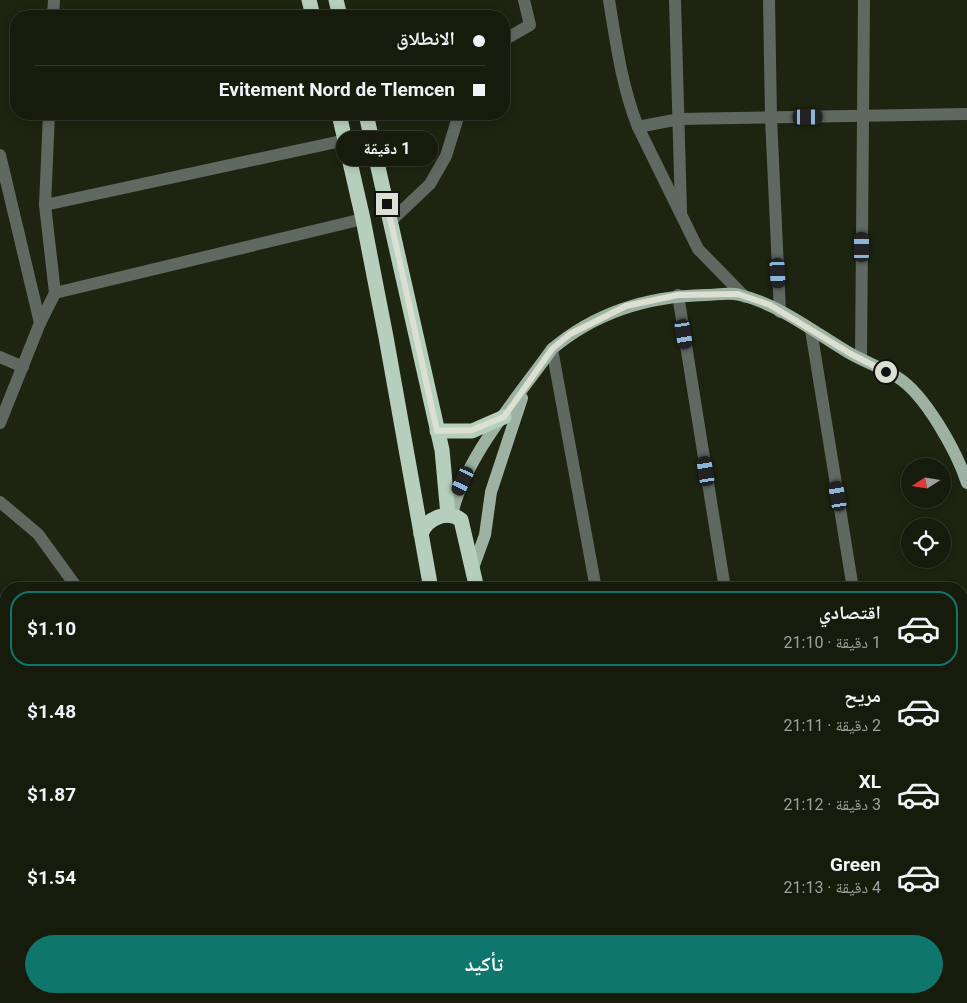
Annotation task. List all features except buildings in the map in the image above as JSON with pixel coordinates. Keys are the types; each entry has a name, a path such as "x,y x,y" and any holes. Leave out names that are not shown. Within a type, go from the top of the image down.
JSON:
{"highway":[{"path":"341,120 363,219 429,582"},
{"path":"367,120 437,431 445,471 450,515"},
{"path":"437,431 472,430 504,417"},
{"path":"421,534 424,527 430,521 450,515 461,520 464,525 476,582"}],"main road":[{"path":"450,515 469,468 552,349 570,334 626,306 678,295 738,294 780,312 860,359 898,378 926,406 960,462 967,483"},
{"path":"473,568 481,551 492,492 501,459 527,385"}],"street":[{"path":"510,37 530,25 524,0"},
{"path":"609,0 617,51 631,110 638,127 698,249 745,297"},
{"path":"675,0 681,216"},
{"path":"769,0 771,118 780,312"},
{"path":"860,359 864,0"},
{"path":"638,127 679,119 967,114"},
{"path":"0,423 40,323 55,293 45,205 49,120"},
{"path":"391,221 430,184 446,156 457,120"},
{"path":"45,205 346,140"},
{"path":"0,155 40,323"},
{"path":"55,293 363,219"},
{"path":"678,295 724,582"},
{"path":"811,330 852,582"},
{"path":"552,349 595,582"},
{"path":"0,357 23,366"},
{"path":"0,502 38,534 73,582"}],"route":[{"path":"387,204 437,431 455,432 472,430 488,426 504,417 552,349 570,334 594,320 626,306 678,295 738,294 770,305 851,354 886,372"}]}
